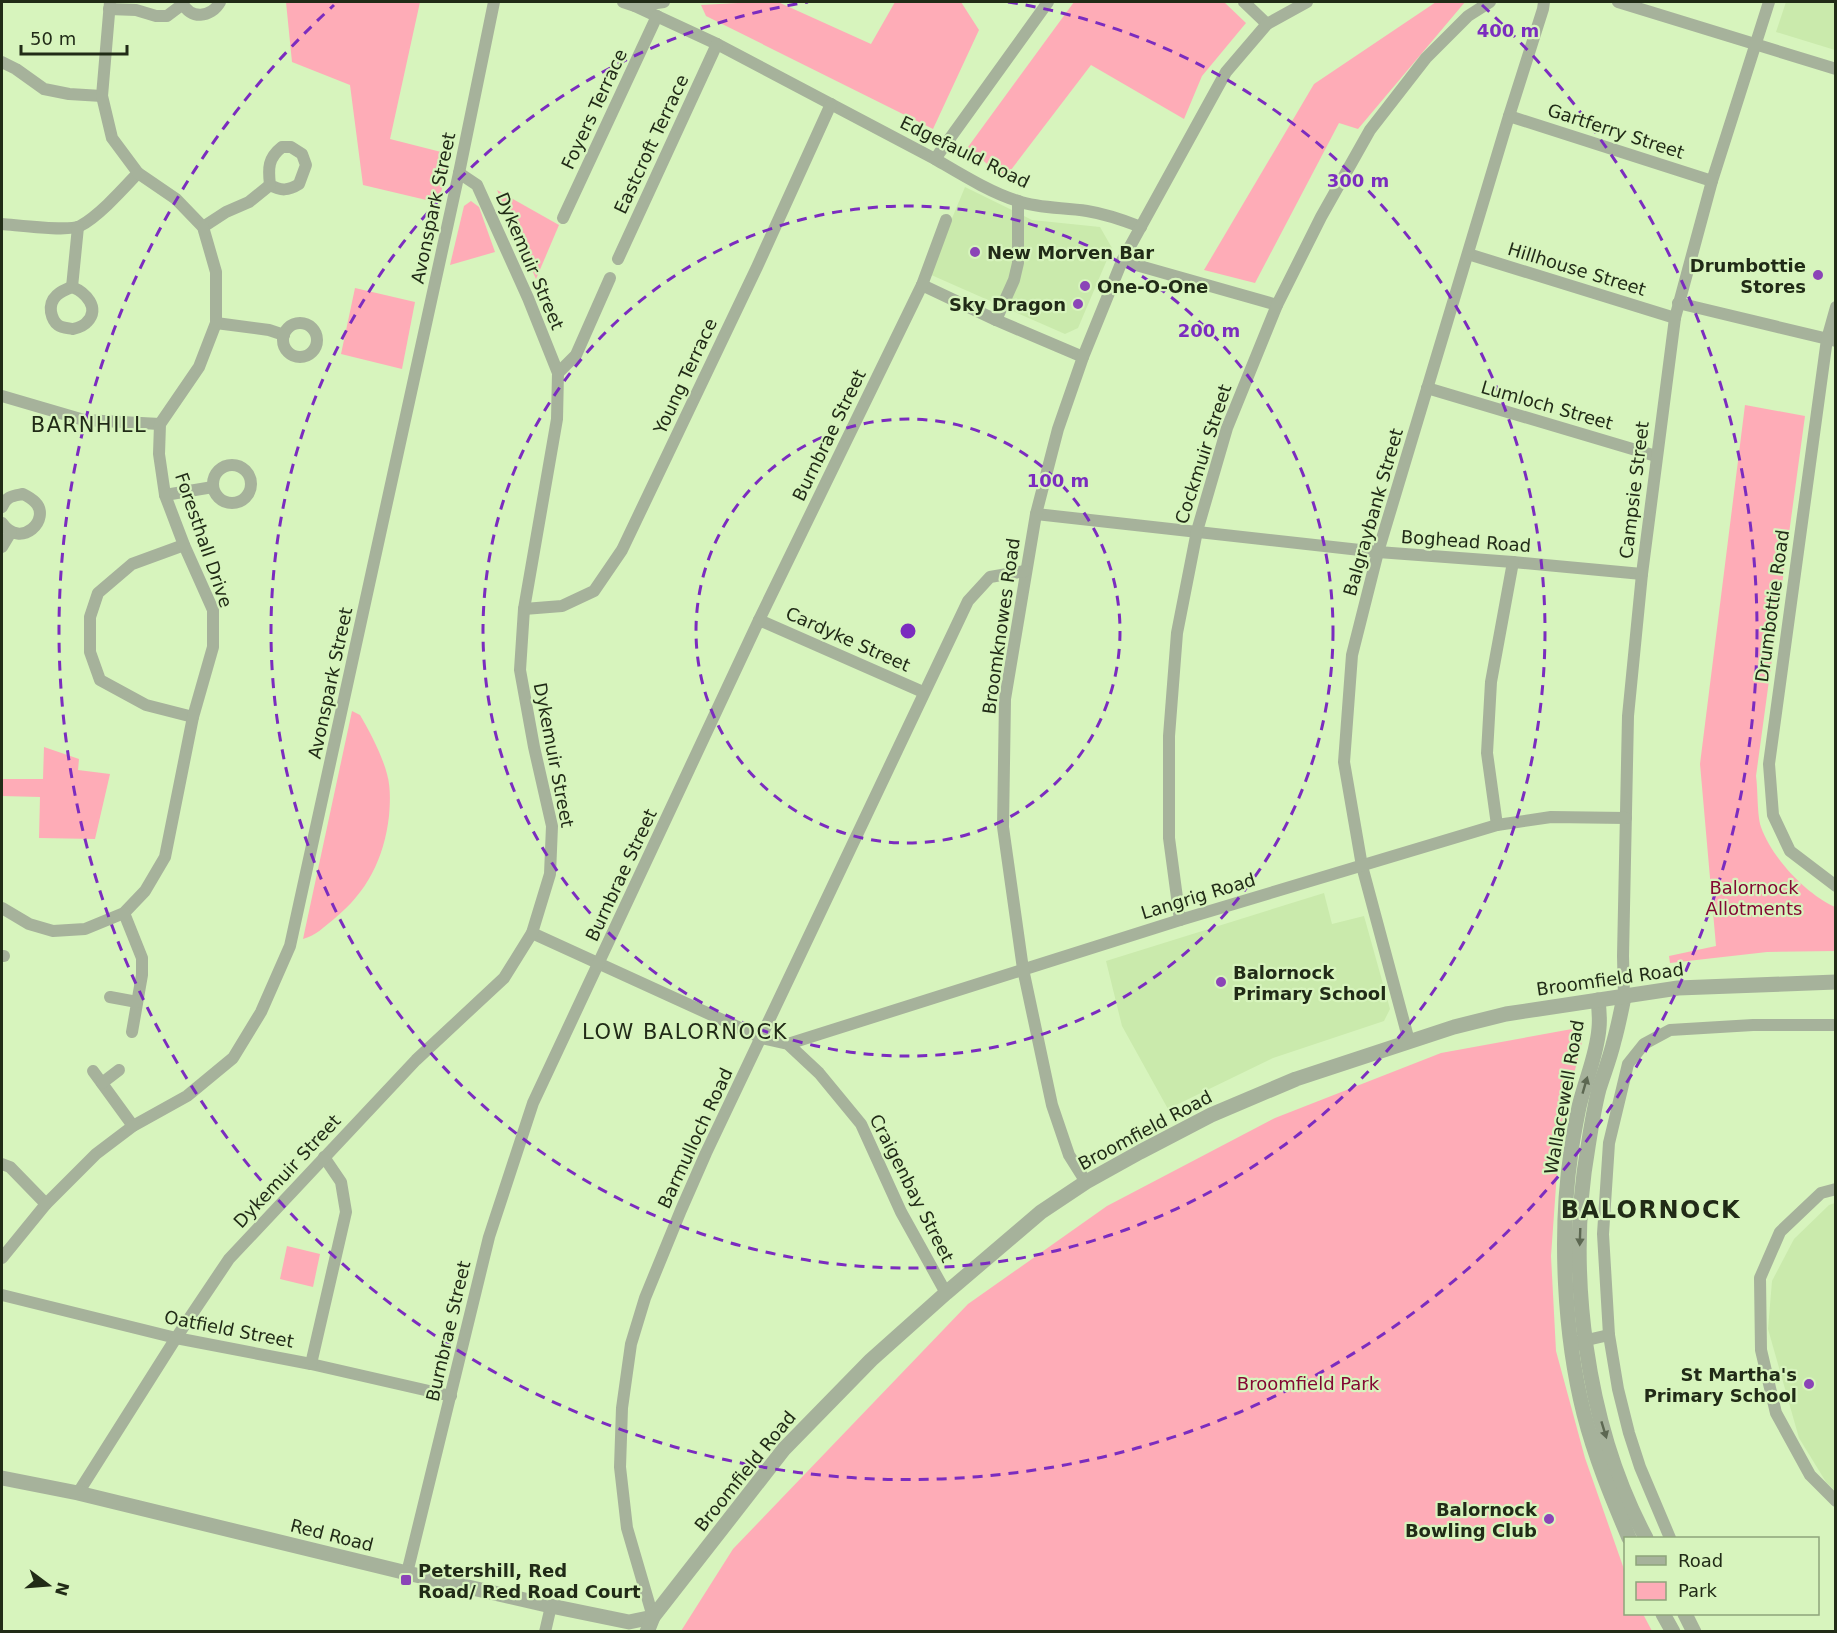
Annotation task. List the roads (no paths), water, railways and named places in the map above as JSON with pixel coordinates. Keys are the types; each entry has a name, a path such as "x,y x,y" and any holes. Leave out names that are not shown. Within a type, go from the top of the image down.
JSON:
{"street":[{"path":"2,396 84,420 160,424 199,367 216,323 216,272 203,227 176,199 138,173 112,138 102,96 110,5 156,16 167,16 183,3 187,10 194,14 205,15 213,11 220,2"},
{"name":"Avonspark Street","path":"2,1258 46,1204 96,1154 133,1126 187,1096 233,1058 261,1012 290,946 459,173 494,2"},
{"name":"Edgefauld Road","path":"623,2 717,44 966,177 1018,201 1048,208 1109,214 1141,226"},
{"path":"635,6 664,2"},
{"path":"935,159 1048,2"},
{"path":"1244,2 1267,24"},
{"path":"1141,226 1226,72 1267,24 1307,2"},
{"name":"Cockmuir Street","path":"1180,920 1169,838 1169,736 1177,633 1197,531 1227,428 1277,305 1370,130 1426,58 1468,16 1490,2"},
{"name":"Balgraybank Street","path":"1409,1041 1362,866 1344,762 1352,655 1378,552 1544,2"},
{"path":"1618,2 1836,69"},
{"name":"Campsie Street","path":"1624,997 1628,716 1642,574 1675,318 1712,181 1768,2"},
{"name":"Foyers Terrace","path":"563,218 657,16"},
{"name":"Eastcroft Terrace","path":"618,260 717,44"},
{"path":"2,62 44,89 69,94 102,96"},
{"name":"Young Terrace","path":"524,609 562,606 594,591 622,550 757,267 831,105"},
{"name":"Gartferry Street","path":"1509,116 1712,181"},
{"path":"2,224 78,227 108,204 138,173"},
{"name":"Dykemuir Street","path":"78,1493 229,1259 416,1060 504,978 532,933 550,874 552,826 520,670 524,609 557,419 558,373 528,298 477,185 459,173"},
{"path":"203,227 226,212 249,202 270,185"},
{"path":"996,320 1014,280 1018,263 1018,201"},
{"name":"Burnbrae Street","path":"407,1573 489,1237 533,1103 759,620 922,285 946,220"},
{"name":"Broomknowes Road","path":"1086,1182 1069,1155 1055,1116 1023,969 1003,818 1005,699 1036,514 1058,429 1083,357 1122,261 1141,226"},
{"path":"72,287 78,227"},
{"name":"Hillhouse Street","path":"1468,254 1675,318"},
{"path":"1122,261 1277,305"},
{"path":"558,373 576,355 610,278"},
{"path":"922,285 1083,357"},
{"path":"1678,303 1831,340"},
{"name":"Drumbottie Road","path":"1836,307 1769,764 1773,815 1790,851 1836,886"},
{"path":"216,323 269,330 284,335"},
{"name":"Lumloch Street","path":"1427,388 1656,456"},
{"name":"Foresthall Drive","path":"2,908 29,924 53,931 85,929 124,914 146,891 165,858 193,717 213,647 213,610 165,495 159,454 160,424"},
{"path":"165,495 213,487"},
{"path":"2,507 4,501 10,496 23,494 37,503 39,510 39,520 31,530 23,534 6,528 2,547"},
{"name":"Boghead Road","path":"1036,514 1378,552 1642,574"},
{"path":"184,545 132,564 98,593 90,617 90,652 99,680 146,705 193,717"},
{"path":"1497,825 1487,753 1491,682 1513,562"},
{"name":"Barmulloch Road","path":"653,1617 627,1528 620,1467 622,1408 631,1344 645,1298 681,1210 923,692 968,601 990,577 1025,571"},
{"name":"Cardyke Street","path":"759,620 923,692"},
{"name":"Langrig Road","path":"788,1044 1180,920 1497,825 1551,817 1626,818"},
{"path":"124,914 142,958 142,975 132,1032"},
{"path":"532,933 762,1038 788,1044"},
{"name":"Broomfield Road","path":"647,1632 653,1617 784,1449 871,1360 946,1293 1041,1212 1086,1182 1211,1115 1296,1079 1454,1027 1506,1014 1678,988 1836,982"},
{"path":"110,997 137,1002"},
{"name":"Wallacewell Road","path":"1624,997 1614,1042 1599,1091 1587,1150 1582,1192 1578,1341 1584,1413 1602,1475 1628,1537"},
{"name":"Wallacewell Road","path":"1599,1000 1599,1029 1579,1107 1571,1153 1566,1212 1565,1277 1578,1341 1617,1473 1645,1537"},
{"path":"1669,1537 1640,1467 1629,1433 1618,1389 1609,1335 1603,1234 1609,1143 1628,1064 1644,1044 1670,1030 1836,1025"},
{"name":"Craigenbay Street","path":"788,1044 819,1073 861,1124 901,1212 946,1293"},
{"path":"102,1083 119,1070"},
{"path":"93,1071 133,1126"},
{"path":"311,1364 346,1212 340,1182 324,1157"},
{"path":"2,1164 10,1167 46,1204"},
{"path":"1836,1189 1821,1193 1780,1232 1760,1278 1761,1350 1776,1413 1810,1475 1836,1502"},
{"name":"Oatfield Street","path":"2,1295 176,1338 311,1364 451,1396"},
{"path":"1578,1341 1609,1335"},
{"name":"Red Road","path":"2,1478 78,1493 407,1573 629,1622 653,1617"},
{"path":"544,1632 551,1605"},
{"path":"1664,1615 1673,1632"},
{"path":"1686,1615 1694,1632"}],"place":[{"name":"New Morven Bar","path":"975,252"},
{"name":"Drumbottie Stores","path":"1818,275"},
{"name":"One-O-One","path":"1085,286"},
{"name":"Sky Dragon","path":"1078,304"},
{"name":"Balornock Primary School","path":"1221,982"},
{"name":"St Martha's Primary School","path":"1809,1384"},
{"name":"Balornock Bowling Club","path":"1549,1519"},
{"name":"Petershill, Red Road/ Red Road Court","path":"406,1580"}],"district":[{"name":"BARNHILL","path":"89,425"},
{"name":"LOW BALORNOCK","path":"685,1032"},
{"name":"BALORNOCK","path":"1651,1210"}],"park label":[{"name":"Balornock Allotments","path":"1754,897"},
{"name":"Broomfield Park","path":"1308,1383"}]}
